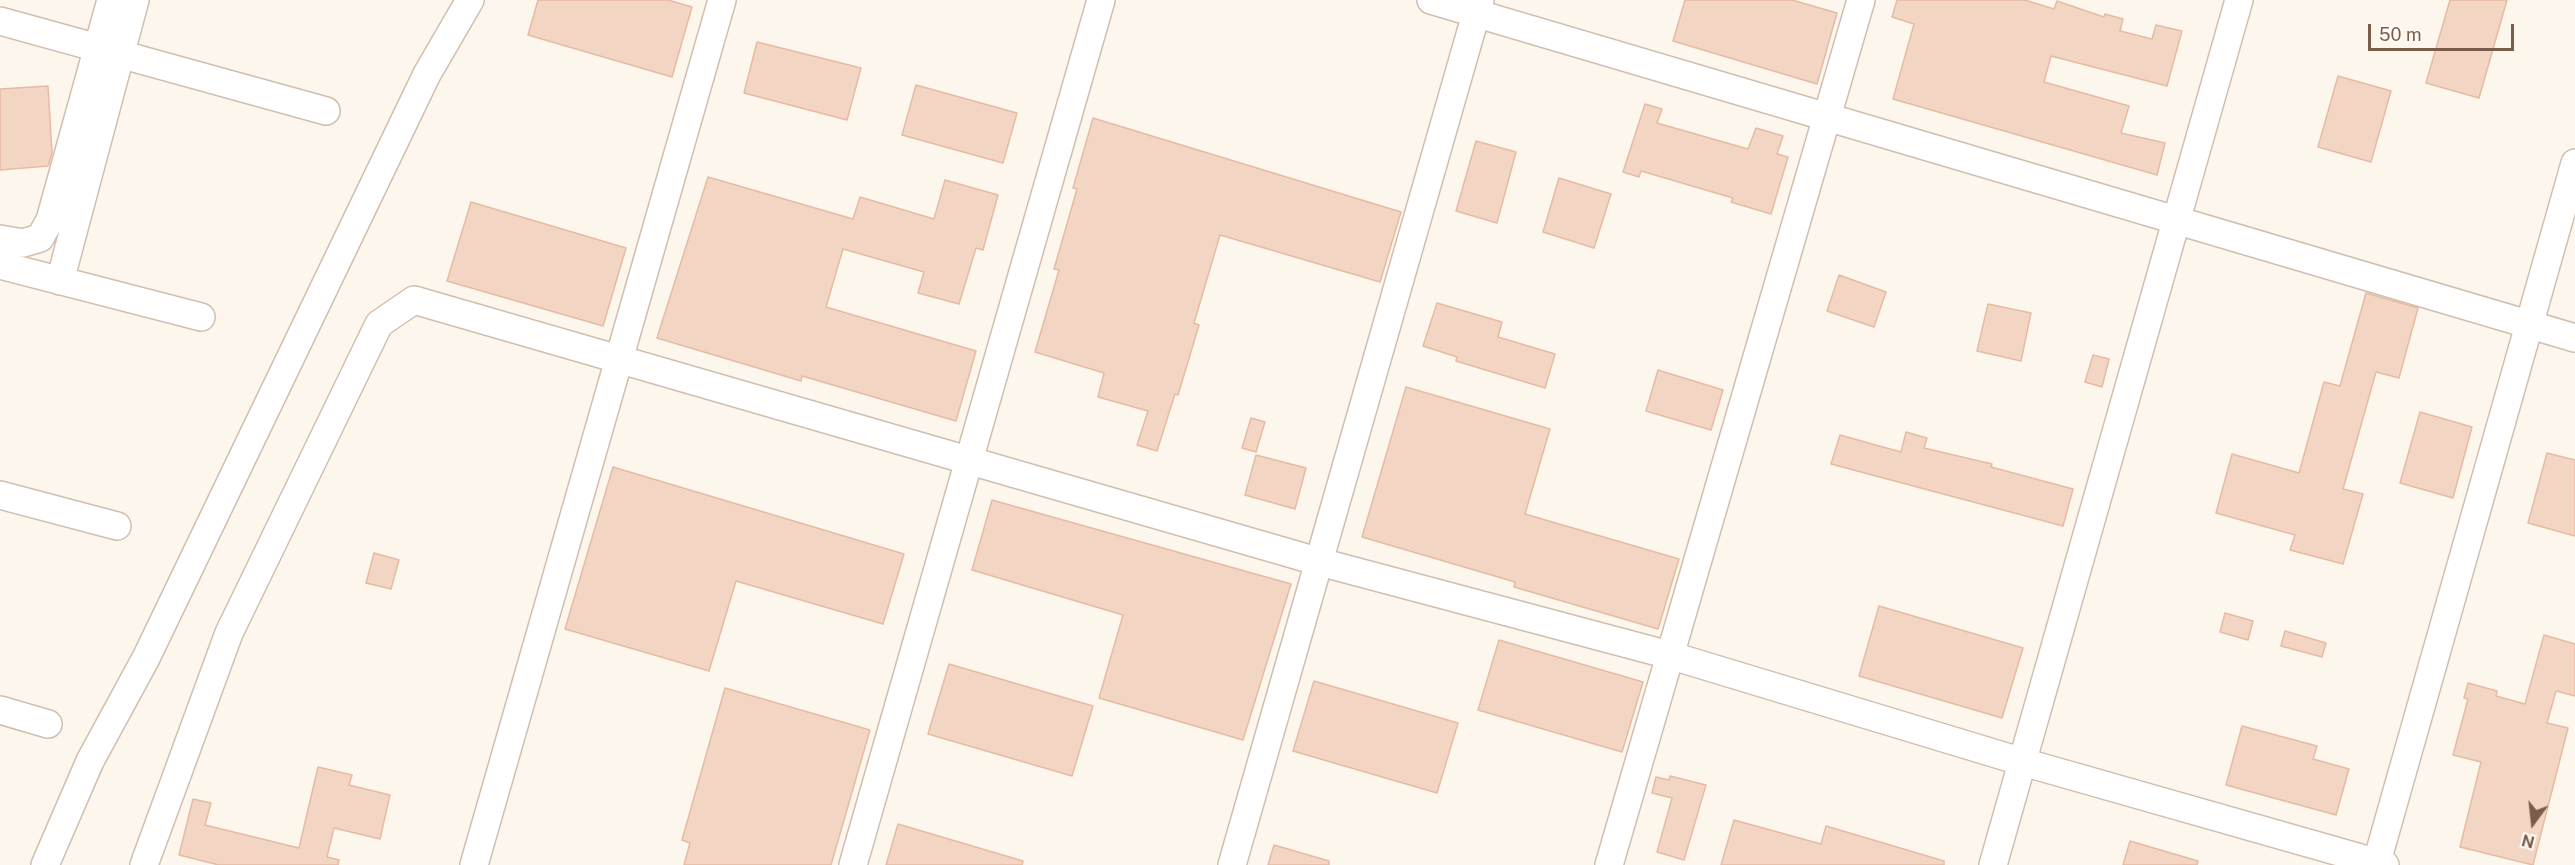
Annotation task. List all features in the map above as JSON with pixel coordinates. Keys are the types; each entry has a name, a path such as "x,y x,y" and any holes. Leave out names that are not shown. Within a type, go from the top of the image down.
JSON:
{"street":[{"path":"60,281 109,52 111,0"},
{"path":"0,239 23,243 40,238 50,220 109,52 135,0"},
{"path":"45,865 90,761 146,658 427,74 470,0"},
{"path":"474,865 722,0"},
{"path":"853,865 1101,0"},
{"path":"1431,0 1478,7 1828,117 2575,338"},
{"path":"1609,865 1861,0"},
{"path":"1993,865 2239,0"},
{"path":"1232,865 1478,7"},
{"path":"0,21 326,111"},
{"path":"144,865 229,633 380,324 414,300 1320,562 1669,655 2023,762 2379,864 2575,163"},
{"path":"0,265 201,317"},
{"path":"0,495 117,525"},
{"path":"0,710 48,724"}],"building":[{"path":"538,0 668,0 692,7 672,77 528,35"},
{"path":"1685,0 1792,0 1837,13 1817,84 1673,41"},
{"path":"1897,0 2025,0 2054,9 2057,1 2104,17 2105,14 2123,19 2120,31 2152,39 2156,25 2182,31 2167,86 2051,56 2044,82 2129,106 2121,133 2165,143 2157,175 1893,99 1914,24 1892,17"},
{"path":"2450,0 2507,0 2479,98 2426,83"},
{"path":"757,42 861,68 847,120 744,93"},
{"path":"2338,76 2391,91 2371,162 2318,147"},
{"path":"916,85 1017,113 1003,163 902,135"},
{"path":"48,86 52,153 48,166 0,170 0,89"},
{"path":"1645,104 1662,109 1657,123 1748,149 1756,128 1783,136 1777,154 1788,157 1771,214 1731,202 1733,198 1641,171 1639,177 1623,172"},
{"path":"1093,118 1401,212 1380,282 1220,235 1194,323 1199,325 1178,395 1175,394 1157,451 1137,445 1148,411 1098,397 1104,373 1035,352 1059,270 1054,269 1077,189 1073,188"},
{"path":"1476,141 1516,152 1497,223 1456,211"},
{"path":"708,177 853,219 860,197 934,219 945,180 998,195 983,250 976,248 959,304 918,293 924,272 843,249 826,307 976,351 956,421 802,376 801,381 657,338"},
{"path":"1559,178 1611,194 1594,248 1543,232"},
{"path":"471,202 626,248 603,326 447,281"},
{"path":"1839,275 1886,292 1874,327 1827,311"},
{"path":"2366,293 2418,308 2399,378 2376,372 2343,489 2363,494 2343,564 2290,550 2295,535 2216,513 2232,454 2299,473 2324,382 2340,386"},
{"path":"1437,303 1502,322 1498,337 1555,354 1545,388 1456,361 1457,357 1423,346"},
{"path":"1988,304 2031,313 2021,361 1977,351"},
{"path":"2093,355 2109,359 2102,387 2085,382"},
{"path":"1658,370 1723,390 1711,430 1646,411"},
{"path":"1406,387 1550,429 1525,514 1679,559 1658,629 1514,587 1515,582 1362,537"},
{"path":"2420,412 2472,427 2453,498 2400,483"},
{"path":"1251,418 1265,422 1256,452 1242,448"},
{"path":"1906,432 1927,438 1924,448 1992,464 1991,467 2073,489 2063,526 1831,464 1840,435 1901,452"},
{"path":"2547,453 2575,460 2575,536 2528,523"},
{"path":"1256,455 1306,468 1295,509 1245,495"},
{"path":"613,467 904,554 883,624 736,581 709,671 565,629"},
{"path":"992,500 1291,584 1243,740 1099,698 1123,615 972,570"},
{"path":"374,553 399,560 391,589 366,583"},
{"path":"1879,606 2023,648 2002,718 1859,676"},
{"path":"2225,613 2253,621 2248,640 2220,632"},
{"path":"2285,631 2326,643 2322,657 2281,646"},
{"path":"2544,635 2575,644 2575,696 2556,691 2547,723 2568,728 2533,865 2460,847 2481,762 2453,755 2468,699 2464,698 2468,683 2497,691 2496,696 2525,704"},
{"path":"1499,640 1643,682 1622,752 1478,710"},
{"path":"949,664 1093,706 1072,776 928,734"},
{"path":"1314,681 1458,723 1437,793 1293,751"},
{"path":"725,688 870,730 831,865 684,865 690,843 682,840"},
{"path":"2242,726 2317,746 2313,759 2349,769 2336,815 2226,785"},
{"path":"318,767 352,775 349,785 390,795 380,839 334,828 327,857 339,860 338,865 219,865 179,855 193,799 211,803 205,825 299,848"},
{"path":"1670,776 1706,785 1684,860 1657,852 1672,798 1652,793 1656,777 1669,780"},
{"path":"1734,820 1821,844 1826,826 1944,861 1944,865 1721,865"},
{"path":"898,824 1023,861 1022,865 886,865"},
{"path":"2130,841 2198,861 2197,865 2123,865"},
{"path":"1274,845 1329,861 1329,865 1268,865"}]}
